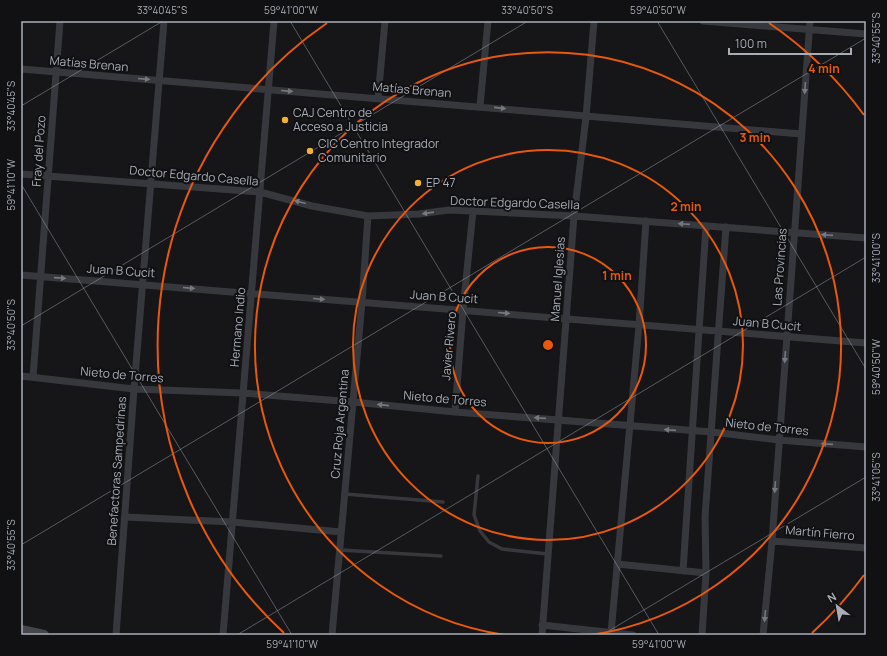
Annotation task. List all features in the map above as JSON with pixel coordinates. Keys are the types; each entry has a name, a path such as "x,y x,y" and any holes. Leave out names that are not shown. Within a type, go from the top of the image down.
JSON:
{"main road":[{"path":"21,630 44,635"}],"street":[{"name":"Fray del Pozo","path":"33,377 60,21"},
{"name":"Benefactoras Sampedrinas","path":"116,635 134,389 164,21"},
{"name":"Hermano Indio","path":"223,635 274,21"},
{"path":"378,98 385,21"},
{"path":"480,106 488,21"},
{"name":"Manuel Iglesias","path":"542,635 574,216 586,116 594,21"},
{"path":"704,21 866,34"},
{"name":"Las Provincias","path":"763,635 772,541 778,440 810,21"},
{"name":"Matías Brenan","path":"21,69 480,106 801,134"},
{"name":"Doctor Edgardo Casella","path":"21,174 260,192 312,206 368,216 419,214 449,210 473,211 574,216 866,238"},
{"name":"Javier Rivero","path":"455,412 473,211"},
{"name":"Cruz Roja Argentina","path":"332,635 362,302 368,216"},
{"path":"611,632 639,324 646,221"},
{"path":"684,571 706,226"},
{"path":"702,635 706,573 705,517 726,227"},
{"name":"Juan B Cucit","path":"21,275 866,343"},
{"name":"Nieto de Torres","path":"21,376 134,389 243,393 630,427 712,432 778,440 866,447"},
{"path":"125,517 232,522 341,532"},
{"name":"Martín Fierro","path":"772,541 866,548"},
{"path":"617,564 706,573"},
{"path":"542,625 633,635"}],"lane":[{"path":"478,476 474,515 480,531 489,542 502,549 548,554"},
{"path":"345,494 443,502"},
{"path":"340,550 441,556"}],"place":[{"name":"CAJ Centro de Acceso a Justicia","path":"285,120"},
{"name":"CIC Centro Integrador Comunitario","path":"310,151"},
{"name":"EP 47","path":"418,183"}]}
